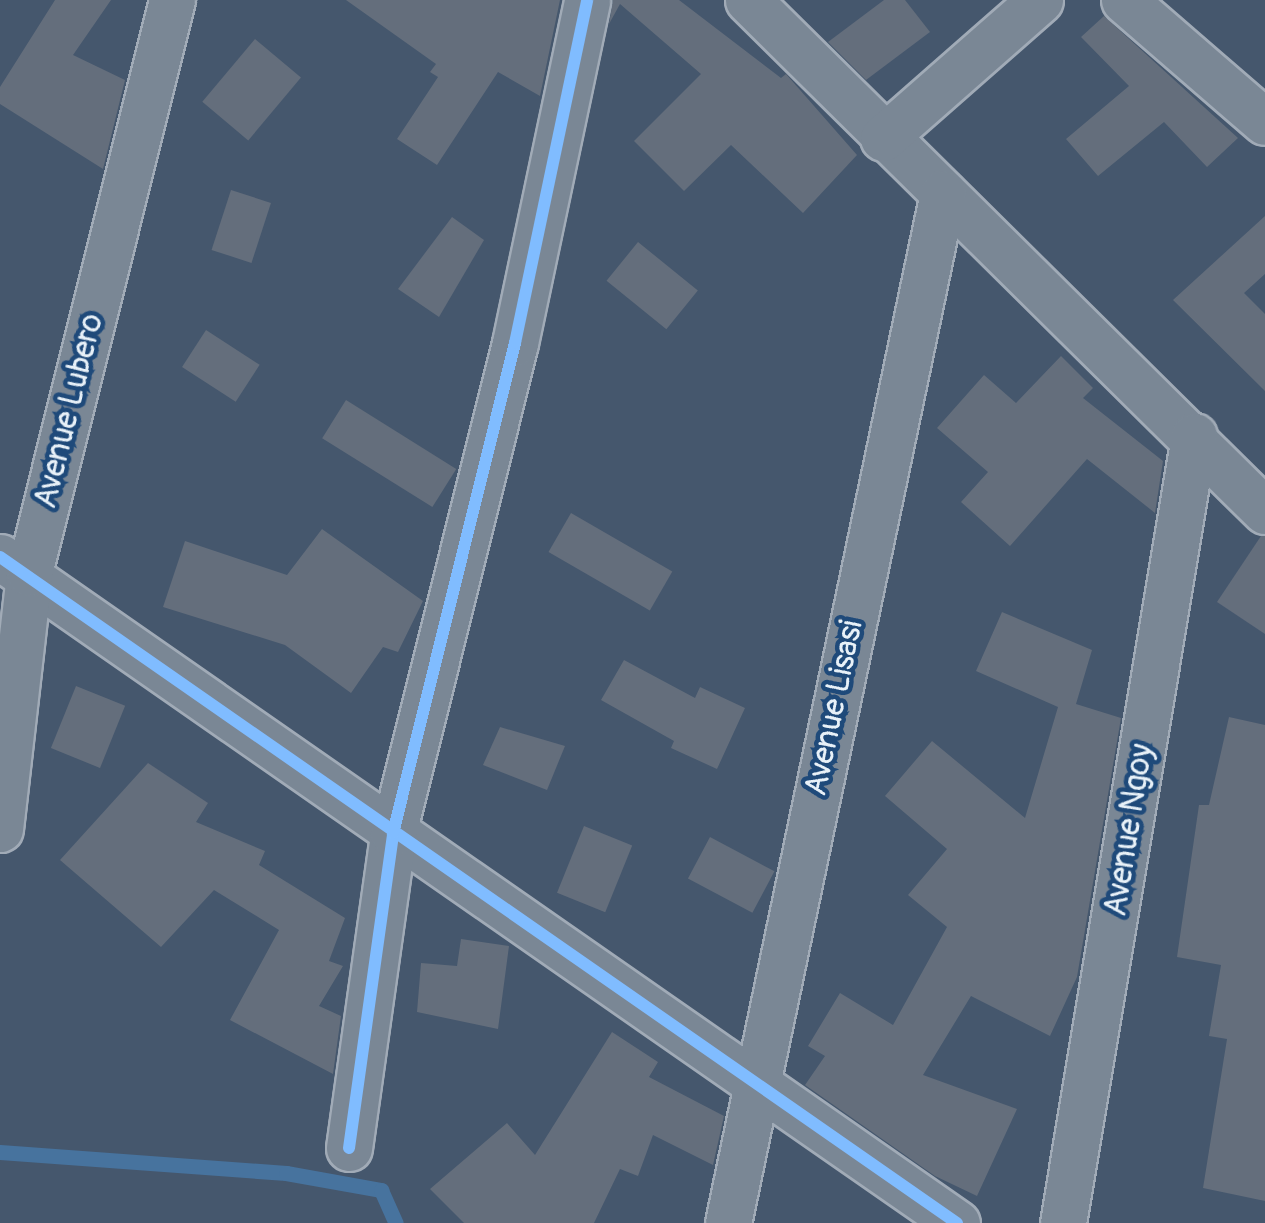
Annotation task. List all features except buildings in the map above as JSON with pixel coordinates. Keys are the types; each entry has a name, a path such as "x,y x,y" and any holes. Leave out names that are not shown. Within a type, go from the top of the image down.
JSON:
{"street":[{"name":"Avenue Lubero","path":"0,829 14,565 172,0"},
{"path":"349,1148 393,832 515,343 587,0"},
{"path":"748,0 883,138 1194,436 1265,511"},
{"path":"883,138 1040,0"},
{"path":"1124,0 1265,122"},
{"name":"Avenue Lisasi","path":"728,1223 943,193"},
{"name":"Avenue Ngoy","path":"1064,1223 1194,436"},
{"path":"14,565 754,1087 957,1223"}],"waterway":[{"path":"0,1152 286,1173 381,1190 396,1223"}],"cycle path":[{"path":"349,1148 393,833 515,343 587,0"},
{"path":"0,557 957,1223"}]}
